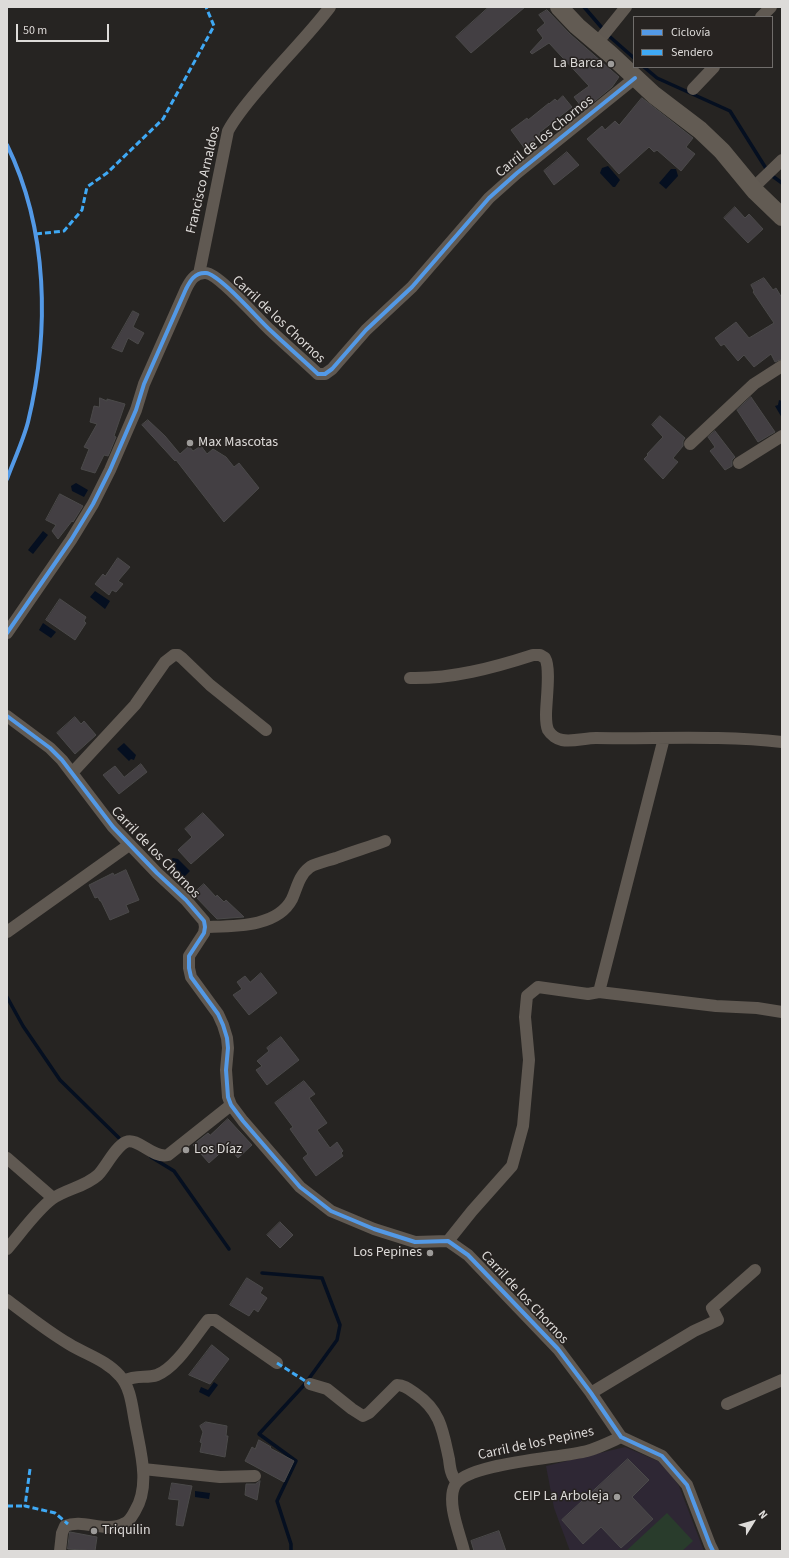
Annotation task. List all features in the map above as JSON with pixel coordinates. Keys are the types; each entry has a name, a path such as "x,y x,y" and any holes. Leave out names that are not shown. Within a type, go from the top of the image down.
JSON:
{"main road":[{"path":"559,7 577,26 603,36 635,78 654,95 700,130 722,151 763,177 782,217"}],"street":[{"name":"Francisco Arnaldos","path":"199,274 228,131 250,100 330,7"},
{"path":"603,36 626,7"},
{"path":"762,16 771,7"},
{"path":"693,89 713,68"},
{"name":"Carril de los Chornos","path":"199,274 207,273 219,280 318,374 325,374 332,369 366,330 412,287 489,198 517,173 635,78"},
{"path":"763,177 782,160"},
{"path":"7,633 71,540 93,504 110,470 144,384 186,289 192,278 199,274"},
{"path":"690,444 754,384 782,366"},
{"path":"739,464 782,436"},
{"path":"72,773 134,705 165,662 174,655 178,655 182,658 210,685 266,730"},
{"path":"410,678 442,677 490,668 533,655 540,655 545,658 548,667 546,725 548,730 556,738 569,741 595,738 712,737 758,739 782,742"},
{"name":"Carril de los Chornos","path":"7,716 50,748 72,773 100,811 129,845 200,916 205,927"},
{"path":"599,992 664,738"},
{"path":"386,841 311,866 301,876 291,900 286,907 272,918 252,923 205,927 204,933 189,956 189,968 194,981 218,1014 227,1038 228,1048 226,1084 231,1105 300,1187 331,1211 374,1229 414,1242 448,1241 472,1211 512,1166 523,1126 525,1112 529,1060 525,1017 527,996 538,987 588,994 599,992 716,1006 757,1008 782,1012"},
{"path":"7,932 129,845"},
{"path":"7,1249 45,1205 53,1198 90,1182 98,1175 117,1150 126,1142 132,1142 157,1155 168,1155 231,1105"},
{"path":"7,1158 53,1198"},
{"name":"Carril de los Chornos","path":"448,1241 468,1255 558,1349 591,1393 621,1437"},
{"path":"591,1393 694,1331 718,1320 712,1308 755,1270"},
{"path":"7,1300 44,1329 99,1359 113,1369 124,1381 131,1400 143,1469 140,1500 131,1518 126,1523 105,1528 72,1524 66,1526 62,1533 60,1551"},
{"path":"124,1381 134,1377 154,1376 163,1372 175,1362 208,1320 215,1320 277,1363"},
{"path":"727,1404 782,1380"},
{"path":"310,1384 327,1390 363,1416 370,1413 397,1385 404,1386 422,1398 435,1412 440,1421 452,1473 457,1482 452,1494 453,1508 464,1551"},
{"path":"621,1437 662,1456 686,1485 713,1551"},
{"name":"Carril de los Pepines","path":"457,1482 476,1471 587,1451 621,1437"},
{"path":"143,1469 220,1476 255,1476"}],"shaded area":[{"name":"CEIP La Arboleja","path":"625,1447 658,1461 672,1476 679,1486 704,1551 570,1551 554,1508 546,1466"}],"green space":[{"path":"667,1513 693,1541 682,1551 626,1551"}],"water":[{"path":"608,166 620,180 615,187 613,187 600,173 602,168"},
{"path":"671,169 676,169 678,176 666,189 659,183"},
{"path":"779,400 782,401 782,418 775,406 778,405"},
{"path":"76,483 88,490 84,497 72,491 71,486"},
{"path":"43,531 48,535 33,554 28,550"},
{"path":"95,591 110,601 105,609 90,597"},
{"path":"43,623 56,632 51,638 39,630"},
{"path":"124,743 136,755 134,760 131,759 129,761 117,749"},
{"path":"173,858 178,859 190,871 183,878 170,863 170,860"},
{"path":"214,1382 218,1385 209,1397 199,1392 201,1387 208,1390"},
{"path":"195,1491 210,1493 209,1499 195,1497"}],"building":[{"path":"489,7 525,7 471,53 456,37"},
{"path":"547,10 570,34 619,77 612,87 584,110 574,97 589,86 549,43 532,54 530,52 543,38 537,30 545,23 539,15"},
{"path":"563,96 572,107 539,133 540,135 534,140 535,142 525,149 511,130 527,118 528,120 555,99 557,101"},
{"path":"642,98 693,138 686,147 695,154 681,171 657,150 654,152 649,147 619,174 587,139 602,126 605,130 615,121 619,125"},
{"path":"567,152 579,165 554,185 544,171"},
{"path":"735,207 745,218 749,214 763,229 748,243 724,218"},
{"path":"764,278 773,290 776,288 782,298 782,359 775,362 771,354 754,367 744,355 738,361 724,344 721,346 715,338 736,322 749,338 774,323 753,292 754,291 751,285"},
{"path":"133,311 139,314 133,327 144,333 138,344 128,338 122,352 112,348"},
{"path":"751,397 775,432 758,442 737,410"},
{"path":"100,398 107,401 107,399 125,404 114,436 116,437 109,454 108,456 104,455 95,473 81,469 89,449 84,447 97,424 90,422 94,406 99,407"},
{"path":"660,416 685,438 683,441 683,446 673,458 678,462 663,479 644,459 663,437 652,425"},
{"path":"148,420 165,436 180,454 189,446 193,451 201,446 207,454 213,449 226,457 234,467 239,463 259,488 224,522 176,460 175,461 142,425"},
{"path":"715,431 735,457 732,460 732,466 725,470 710,451 715,447 708,437"},
{"path":"60,494 83,506 73,522 72,521 58,539 52,531 56,525 46,520"},
{"path":"118,558 130,567 118,581 123,584 116,592 112,590 109,595 95,584 103,574 105,576"},
{"path":"60,599 86,617 84,621 86,623 75,640 46,620"},
{"path":"75,717 81,724 84,721 96,735 75,754 57,733"},
{"path":"141,764 147,772 119,794 103,775 115,766 124,777"},
{"path":"203,813 224,835 191,864 178,850 192,837 185,829"},
{"path":"126,870 139,900 126,905 129,912 110,920 101,901 98,897 95,898 89,885 113,873 114,875"},
{"path":"204,884 216,897 217,895 224,902 226,900 244,917 217,919 193,894"},
{"path":"261,973 277,993 249,1015 233,995 242,989 237,982 245,976 250,982"},
{"path":"281,1037 299,1060 267,1085 256,1070 262,1066 257,1061 269,1051 267,1048"},
{"path":"304,1081 315,1094 309,1098 327,1123 317,1130 330,1148 337,1142 343,1151 341,1153 343,1156 316,1176 303,1158 308,1154 290,1129 293,1127 275,1103"},
{"path":"228,1119 252,1145 238,1158 228,1146 209,1163 193,1145 208,1133 210,1135"},
{"path":"280,1222 293,1235 280,1248 267,1235"},
{"path":"247,1278 263,1288 260,1293 267,1298 258,1312 254,1309 249,1316 230,1305"},
{"path":"212,1345 229,1359 210,1384 189,1375"},
{"path":"206,1422 227,1426 226,1436 228,1436 225,1457 200,1452 202,1443 200,1442 203,1432 200,1426"},
{"path":"259,1440 271,1447 270,1448 294,1461 284,1482 245,1461 252,1447 255,1449"},
{"path":"628,1459 649,1480 632,1497 653,1519 621,1548 601,1527 583,1544 562,1520"},
{"path":"260,1481 257,1500 245,1495 246,1484 255,1484"},
{"path":"172,1483 192,1486 183,1526 176,1525 179,1500 169,1499"},
{"path":"499,1531 506,1551 474,1551 471,1541"},
{"path":"70,1532 97,1537 95,1551 68,1549"}],"waterway":[{"path":"584,7 609,36 633,57"},
{"path":"645,68 657,78 730,111 767,170"},
{"path":"771,175 782,183"},
{"path":"7,997 23,1026 60,1080 119,1138"},
{"path":"151,1157 174,1171 229,1249"},
{"path":"262,1273 322,1278 340,1325 337,1340 305,1384 259,1434 296,1461 277,1501 291,1544 291,1551"}],"marked path":[{"path":"36,234 64,231 82,210 87,187 107,173 163,119 214,26 206,7"},
{"path":"277,1363 310,1384"},
{"path":"30,1469 25,1506 55,1513 68,1524"},
{"path":"7,1506 25,1506"}],"cycle path":[{"path":"7,633 71,540 93,504 110,470 136,410 144,384 186,289 193,278 202,273 212,275 229,289 270,330 318,374 325,374 332,369 366,330 412,287 489,198 517,173 635,78"},
{"path":"7,145 21,177 31,211 41,281 42,317 40,352 28,422 7,479"},
{"path":"7,716 50,748 62,760 113,827 157,873 186,900 204,921 204,933 189,956 189,968 191,977 218,1014 223,1025 228,1048 226,1070 228,1097 231,1105 243,1121 300,1187 331,1211 374,1229 415,1242 448,1241 468,1255 558,1349 591,1393 621,1437 662,1456 687,1485 713,1551"}],"place":[{"name":"La Barca","path":"611,64"},
{"name":"Max Mascotas","path":"190,443"},
{"name":"Los Díaz","path":"186,1150"},
{"name":"Los Pepines","path":"430,1253"},
{"name":"CEIP La Arboleja","path":"617,1497"},
{"name":"Triquilin","path":"94,1531"}]}
